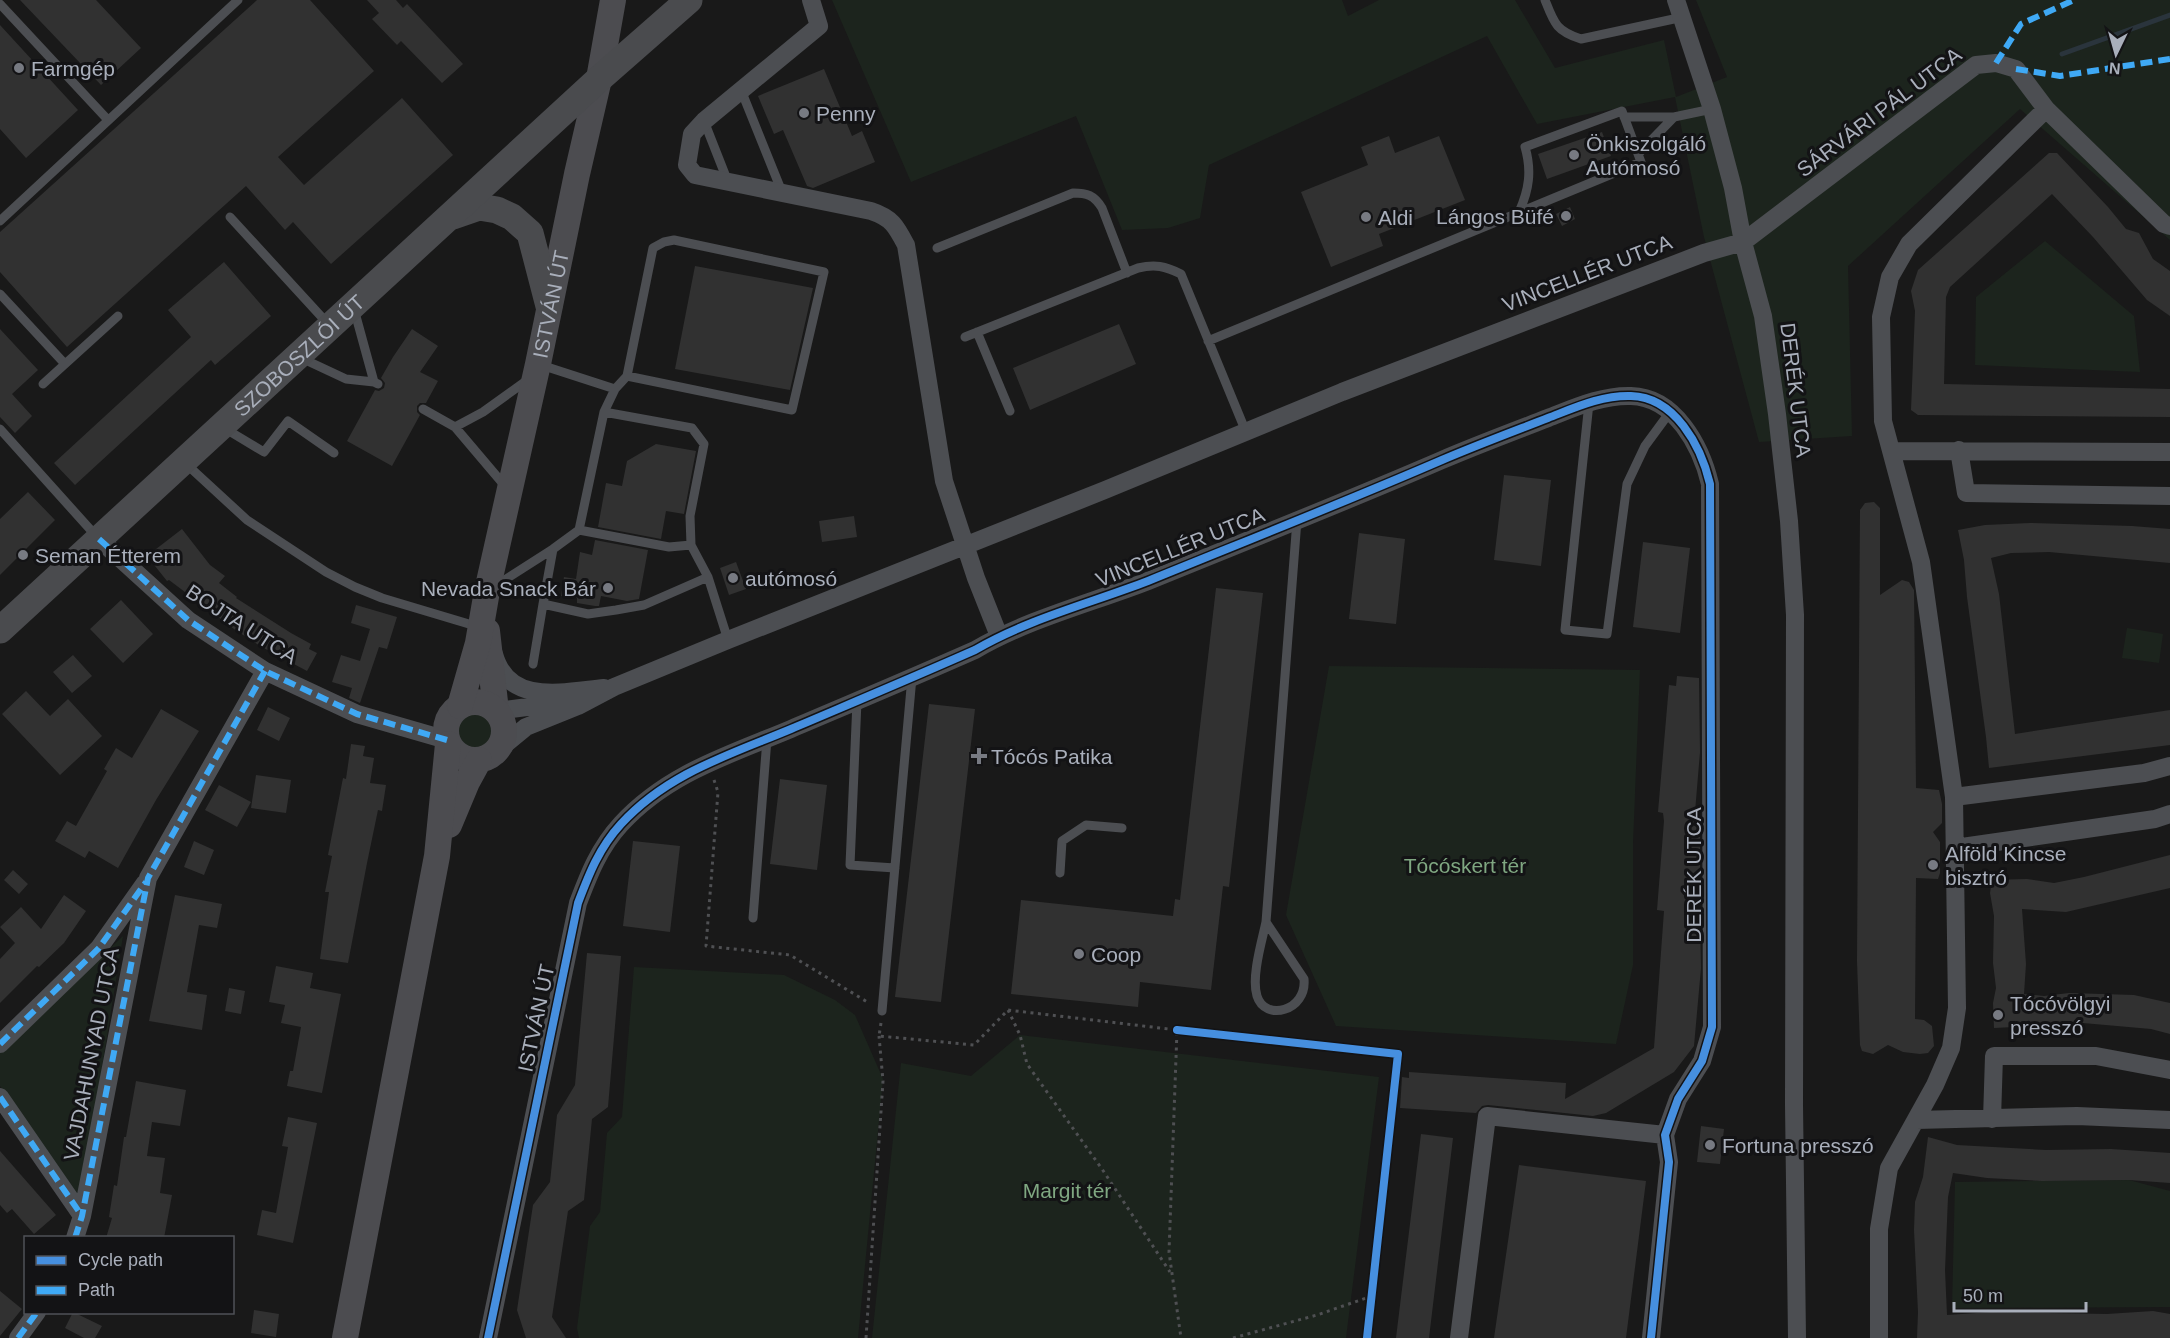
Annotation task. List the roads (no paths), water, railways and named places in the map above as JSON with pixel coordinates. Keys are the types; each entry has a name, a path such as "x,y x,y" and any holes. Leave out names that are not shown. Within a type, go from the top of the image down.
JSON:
{"main road":[{"name":"SZOBOSZLÓI ÚT","path":"0,630 599,79 689,0"},
{"path":"447,220 463,211 479,207 497,210 530,232 549,306"}],"street":[{"name":"ISTVÁN ÚT","path":"460,705 485,608 537,369 599,79 613,0"},
{"path":"811,0 819,26 704,121 692,134 687,165 695,175 783,195 871,211 885,216 896,227 906,245 944,481 964,546 999,636"},
{"name":"DERÉK UTCA","path":"1676,0 1712,110 1763,316 1778,414 1789,520 1795,615 1794,1105 1797,1338"},
{"name":"SÁRVÁRI PÁL UTCA","path":"1743,242 1976,65 1996,63 2016,69 2046,109 2164,224 2170,226"},
{"path":"1879,1338 1879,1229 1889,1168 1935,1085 1951,1048 1957,1008 1954,797 1921,562 1883,421 1881,317 1890,278 1909,244 2046,109"},
{"name":"VINCELLÉR UTCA","path":"488,756 526,727 728,639 1342,392 1637,278 1704,253 1743,242"},
{"name":"VINCELLÉR UTCA","path":"707,762 857,701 975,650 999,636 1146,582 1483,443 1589,403 1611,397 1633,396 1652,402 1670,412"},
{"name":"DERÉK UTCA","path":"1651,1338 1670,1162 1665,1135 1678,1099 1702,1061 1712,1027 1710,484 1705,463 1696,442 1670,412"},
{"path":"1959,450 1966,494 2170,496"},
{"path":"1892,451 2170,452"},
{"name":"BOJTA UTCA","path":"99,539 188,620 265,671 357,714 447,742"},
{"name":"ISTVÁN ÚT","path":"485,608 496,711"},
{"path":"485,608 497,663 520,687 528,691 548,693 614,687"},
{"name":"VAJDAHUNYAD UTCA","path":"0,1044 99,948 148,878 265,671"},
{"name":"VINCELLÉR UTCA","path":"496,711 543,705 614,687"},
{"path":"345,1338 437,856 447,720 460,705 475,702 490,706 502,720 504,731 502,742 466,782 437,856"},
{"path":"447,742 461,757 488,756"},
{"name":"ISTVÁN ÚT","path":"490,1336 578,903 593,864 620,825 650,796 707,762"},
{"path":"1954,797 2144,773 2170,766"},
{"path":"1955,848 2155,819 2170,814"},
{"name":"VAJDAHUNYAD UTCA","path":"76,1236 82,1216 148,878"},
{"path":"1992,1119 1994,1056 2096,1056 2170,1070"},
{"path":"0,1096 82,1216"},
{"path":"1459,1338 1487,1116 1665,1135"},
{"path":"1916,1120 2077,1116 2170,1120"},
{"path":"18,1338 36,1314"}],"lane":[{"path":"0,221 238,0"},
{"path":"1545,0 1554,23 1564,33 1581,39 1683,17"},
{"path":"0,4 108,120"},
{"path":"741,90 783,195"},
{"path":"1624,117 1674,117 1712,110"},
{"path":"1208,341 1641,162 1622,111 1526,147 1530,163 1527,194 1519,212"},
{"path":"1638,154 1674,117"},
{"path":"704,121 728,182"},
{"path":"937,248 1073,193 1088,193 1097,200 1102,208 1126,273"},
{"path":"230,217 330,327"},
{"path":"183,462 247,520 326,572 356,587 382,598 485,608 552,549 579,530 604,412 615,389 627,376 653,248 674,240 824,272 792,410 627,376"},
{"path":"965,337 1126,273 1150,266 1164,266 1181,274 1246,432"},
{"path":"0,294 64,364"},
{"path":"298,357 346,379 376,383 354,305"},
{"path":"43,384 117,316"},
{"path":"977,332 1010,411"},
{"path":"455,427 483,412 537,369 615,389"},
{"path":"1589,403 1565,630 1607,634 1627,484 1645,447 1670,412"},
{"path":"423,409 455,427 509,490"},
{"path":"604,412 692,428 704,444 690,516 691,545 708,577 728,639"},
{"path":"222,426 264,452 288,421 334,453"},
{"path":"0,429 99,539"},
{"path":"1266,922 1304,979 1305,987 1297,1003 1281,1010 1263,1006 1257,998 1256,990 1266,922 1297,520"},
{"path":"579,530 669,548 691,545"},
{"path":"533,664 552,549"},
{"path":"543,604 588,614 616,610 644,605 708,577"},
{"path":"882,1011 912,677"},
{"path":"857,701 850,865 895,868"},
{"path":"753,918 767,739"},
{"path":"1060,873 1062,841 1086,825 1122,828"}],"waterway":[{"path":"2062,54 2170,15"}],"place":[{"name":"Farmgép","path":"19,68"},
{"name":"Penny","path":"804,113"},
{"name":"Önkiszolgáló Autómosó","path":"1574,155"},
{"name":"Lángos Büfé","path":"1566,216"},
{"name":"Aldi","path":"1366,217"},
{"name":"Seman Étterem","path":"23,555"},
{"name":"autómosó","path":"733,578"},
{"name":"Nevada Snack Bár","path":"608,588"},
{"name":"Tócós Patika","path":"979,756"},
{"name":"Alföld Kincse bisztró","path":"1933,865"},
{"name":"Coop","path":"1079,954"},
{"name":"Tócóvölgyi presszó","path":"1998,1015"},
{"name":"Fortuna presszó","path":"1710,1145"}],"park label":[{"name":"Tócóskert tér","path":"1465,865"},
{"name":"Margit tér","path":"1067,1190"}]}
